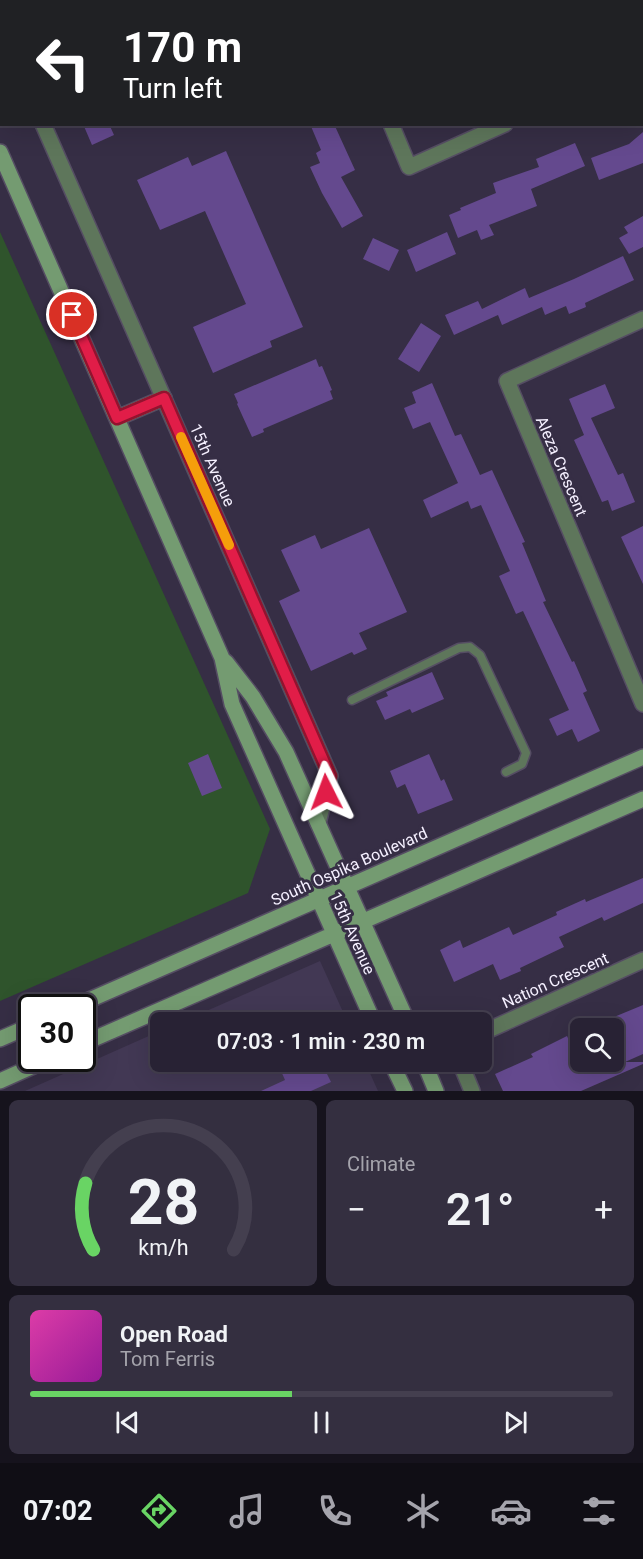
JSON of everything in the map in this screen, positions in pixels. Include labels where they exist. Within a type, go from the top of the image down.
[{"type":"main road","name":"15th Avenue","points":[[0,152],[222,658],[232,704],[369,1012]]},
{"type":"main road","points":[[117,418],[164,398]]},
{"type":"main road","name":"15th Avenue","points":[[222,658],[253,697],[286,752],[403,1012]]},
{"type":"main road","name":"South Ospika Boulevard","points":[[96,997],[643,757]]},
{"type":"main road","points":[[96,1038],[643,799]]},
{"type":"main road","points":[[0,1039],[18,1031]]},
{"type":"main road","points":[[0,1081],[20,1072]]},
{"type":"main road","points":[[396,1072],[405,1091]]},
{"type":"main road","points":[[428,1072],[436,1091]]},
{"type":"street","name":"15th Avenue","points":[[44,126],[330,776],[318,823]]},
{"type":"street","points":[[392,126],[409,167],[501,126]]},
{"type":"street","name":"Aleza Crescent","points":[[643,320],[507,381],[643,704]]},
{"type":"street","name":"Nation Crescent","points":[[492,1028],[643,960]]},
{"type":"street","points":[[464,1072],[472,1091]]},
{"type":"lane","points":[[352,700],[459,648],[470,647],[480,656],[526,753],[522,764],[506,772]]},
{"type":"shaded area","points":[[320,961],[343,1012],[204,1012]]},
{"type":"shaded area","points":[[150,1035],[150,1072],[369,1072],[378,1091],[25,1091],[68,1072],[96,1072],[96,1059]]},
{"type":"green space","points":[[0,232],[270,829],[248,893],[0,1001]]},
{"type":"building","points":[[84,126],[110,126],[114,135],[92,145]]},
{"type":"building","points":[[311,126],[335,126],[355,170],[341,177],[363,216],[342,228],[310,167],[320,163],[316,153],[321,150]]},
{"type":"building","points":[[643,132],[643,163],[599,180],[591,158],[629,144]]},
{"type":"building","points":[[575,143],[585,166],[531,189],[537,206],[489,225],[494,235],[481,240],[477,230],[458,238],[449,215],[496,193],[493,183],[539,167],[536,159]]},
{"type":"building","points":[[226,151],[303,327],[270,341],[272,347],[213,373],[193,327],[246,304],[205,211],[160,230],[137,180],[188,157],[192,166]]},
{"type":"building","points":[[643,216],[643,247],[629,254],[619,238],[628,233],[624,227]]},
{"type":"building","points":[[447,232],[456,254],[416,272],[407,250]]},
{"type":"building","points":[[373,238],[399,250],[389,271],[363,259]]},
{"type":"building","points":[[623,256],[634,280],[585,303],[586,307],[569,314],[566,306],[545,315],[542,307],[502,325],[498,315],[454,335],[445,315],[478,301],[482,309],[525,288],[529,298]]},
{"type":"building","points":[[421,323],[441,336],[419,372],[398,359]]},
{"type":"building","points":[[316,359],[319,367],[322,366],[332,390],[330,391],[333,399],[263,429],[264,432],[252,437],[234,394]]},
{"type":"building","points":[[432,383],[455,436],[461,434],[480,475],[492,470],[525,542],[522,543],[546,601],[543,602],[587,691],[583,693],[600,731],[578,742],[572,729],[557,736],[549,719],[569,710],[523,611],[516,614],[499,576],[510,571],[481,505],[471,509],[468,501],[431,518],[423,500],[458,483],[430,422],[413,429],[404,408],[416,403],[412,392]]},
{"type":"building","points":[[605,384],[615,408],[591,418],[618,475],[623,473],[635,502],[612,511],[608,500],[602,502],[574,440],[584,435],[569,399]]},
{"type":"building","points":[[643,526],[643,584],[621,537]]},
{"type":"building","points":[[369,528],[407,612],[359,633],[367,649],[354,655],[352,652],[311,671],[279,601],[300,591],[281,550],[315,535],[321,549]]},
{"type":"building","points":[[432,672],[444,699],[412,713],[410,709],[385,720],[376,701],[388,696],[386,692]]},
{"type":"building","points":[[208,754],[222,788],[202,796],[188,763]]},
{"type":"building","points":[[429,754],[441,781],[444,779],[453,800],[418,814],[405,784],[397,788],[390,771]]},
{"type":"building","points":[[643,878],[643,903],[604,921],[602,917],[559,937],[564,947],[520,968],[521,971],[500,980],[493,964],[454,982],[440,950],[460,940],[463,948],[509,927],[513,935],[585,899],[586,902]]},
{"type":"building","points":[[643,1005],[643,1054],[625,1062],[643,1062],[643,1064],[581,1091],[503,1091],[495,1074],[533,1057],[531,1054],[567,1036],[570,1042],[570,1072],[624,1072],[624,1018],[614,1017]]},
{"type":"building","points":[[281,1072],[326,1072],[331,1082],[311,1091],[261,1091],[285,1080]]},
{"type":"slow traffic","points":[[181,437],[229,545]]},
{"type":"route","points":[[72,315],[117,418],[164,398],[330,776],[326,792]]}]
